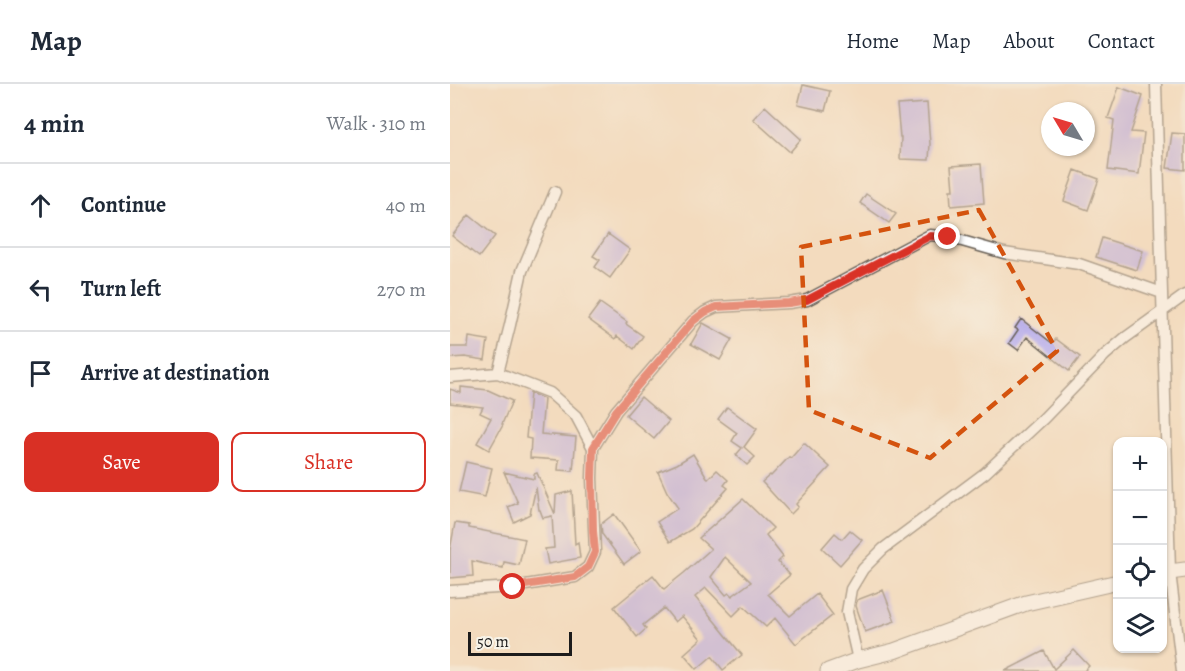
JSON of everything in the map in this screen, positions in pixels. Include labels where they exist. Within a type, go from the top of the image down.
[{"type":"main road","points":[[828,671],[858,660],[894,651],[1026,603],[1113,583]]},
{"type":"street","points":[[1156,84],[1172,572],[1182,671]]},
{"type":"street","points":[[498,373],[522,271],[555,192]]},
{"type":"street","points":[[593,448],[616,411],[693,321],[705,312],[716,307],[807,300],[930,236],[948,237],[1004,253],[1079,264],[1162,293]]},
{"type":"street","points":[[858,660],[847,612],[851,589],[863,569],[883,549],[985,473],[1044,418],[1105,355],[1185,295]]},
{"type":"street","points":[[450,377],[498,373],[550,393],[576,416],[593,448],[595,552],[588,567],[575,577],[513,587],[450,591]]},
{"type":"highlighted area","points":[[979,210],[1057,351],[930,458],[809,410],[801,247]]},
{"type":"building","points":[[803,85],[830,91],[825,111],[798,105]]},
{"type":"building","points":[[1119,87],[1143,96],[1131,132],[1144,133],[1139,174],[1108,170],[1114,120],[1108,118]]},
{"type":"building","points":[[927,103],[929,160],[900,159],[901,137],[897,105]]},
{"type":"building","points":[[765,106],[801,139],[790,152],[753,119]]},
{"type":"building","points":[[1172,133],[1185,134],[1185,170],[1167,168]]},
{"type":"building","points":[[981,164],[984,203],[951,206],[950,190],[953,190],[951,166]]},
{"type":"building","points":[[1075,170],[1099,179],[1088,210],[1064,201]]},
{"type":"building","points":[[866,194],[896,214],[889,223],[860,203]]},
{"type":"building","points":[[469,215],[495,236],[479,257],[452,236]]},
{"type":"building","points":[[608,234],[630,250],[610,278],[595,267],[600,260],[593,256]]},
{"type":"building","points":[[1102,238],[1143,251],[1137,270],[1096,257]]},
{"type":"building","points":[[600,303],[643,336],[634,349],[617,336],[615,339],[588,319]]},
{"type":"building","points":[[1021,319],[1052,343],[1056,339],[1080,357],[1069,371],[1027,337],[1018,350],[1009,343],[1018,330],[1015,328]]},
{"type":"building","points":[[703,323],[732,339],[720,360],[691,344]]},
{"type":"building","points":[[469,337],[488,340],[485,360],[465,357],[450,358],[450,347],[468,347]]},
{"type":"building","points":[[461,387],[488,390],[512,401],[503,425],[489,450],[477,443],[491,418],[480,413],[483,407],[450,403],[450,389],[461,393]]},
{"type":"building","points":[[530,393],[544,399],[541,434],[576,437],[573,471],[558,470],[559,460],[530,458],[531,439],[526,438]]},
{"type":"building","points":[[641,397],[669,421],[654,439],[626,415]]},
{"type":"building","points":[[727,407],[757,429],[744,447],[755,457],[747,465],[736,455],[742,448],[732,441],[737,433],[718,419]]},
{"type":"building","points":[[804,443],[830,467],[796,504],[798,507],[791,514],[762,482],[789,457],[791,458]]},
{"type":"building","points":[[693,454],[708,479],[717,470],[728,480],[724,485],[728,488],[692,529],[670,542],[657,522],[678,508],[667,492],[658,472]]},
{"type":"building","points":[[466,462],[492,468],[485,497],[459,492]]},
{"type":"building","points":[[504,472],[534,479],[534,474],[537,473],[555,514],[556,495],[572,491],[575,544],[578,542],[580,558],[548,564],[545,549],[554,548],[552,516],[543,518],[539,510],[536,487],[530,514],[514,522],[508,507],[518,503]]},
{"type":"building","points":[[743,499],[773,528],[766,535],[783,557],[778,562],[790,575],[768,594],[790,616],[817,594],[833,615],[796,644],[775,618],[766,627],[743,606],[733,616],[706,588],[695,597],[742,655],[723,670],[712,656],[697,669],[684,654],[701,639],[682,616],[675,622],[664,608],[643,625],[646,629],[637,637],[614,607],[653,575],[664,589],[684,573],[711,549],[699,538]],"holes":[[[725,557],[751,582],[732,596],[729,593],[726,595],[711,577]]]},
{"type":"building","points":[[614,514],[641,551],[624,564],[602,534],[601,524]]},
{"type":"building","points":[[455,523],[525,539],[519,565],[504,562],[503,568],[472,561],[473,576],[450,578],[450,550]]},
{"type":"building","points":[[850,530],[862,540],[840,565],[822,548],[835,533],[842,539]]},
{"type":"building","points":[[883,590],[895,621],[865,632],[856,606],[857,600]]},
{"type":"building","points":[[1074,650],[1089,666],[1084,671],[1005,671],[1044,651],[1054,669]]},
{"type":"route","points":[[513,587],[575,577],[588,567],[595,552],[593,448],[616,411],[693,321],[716,307],[807,300],[930,236],[948,237]]}]
